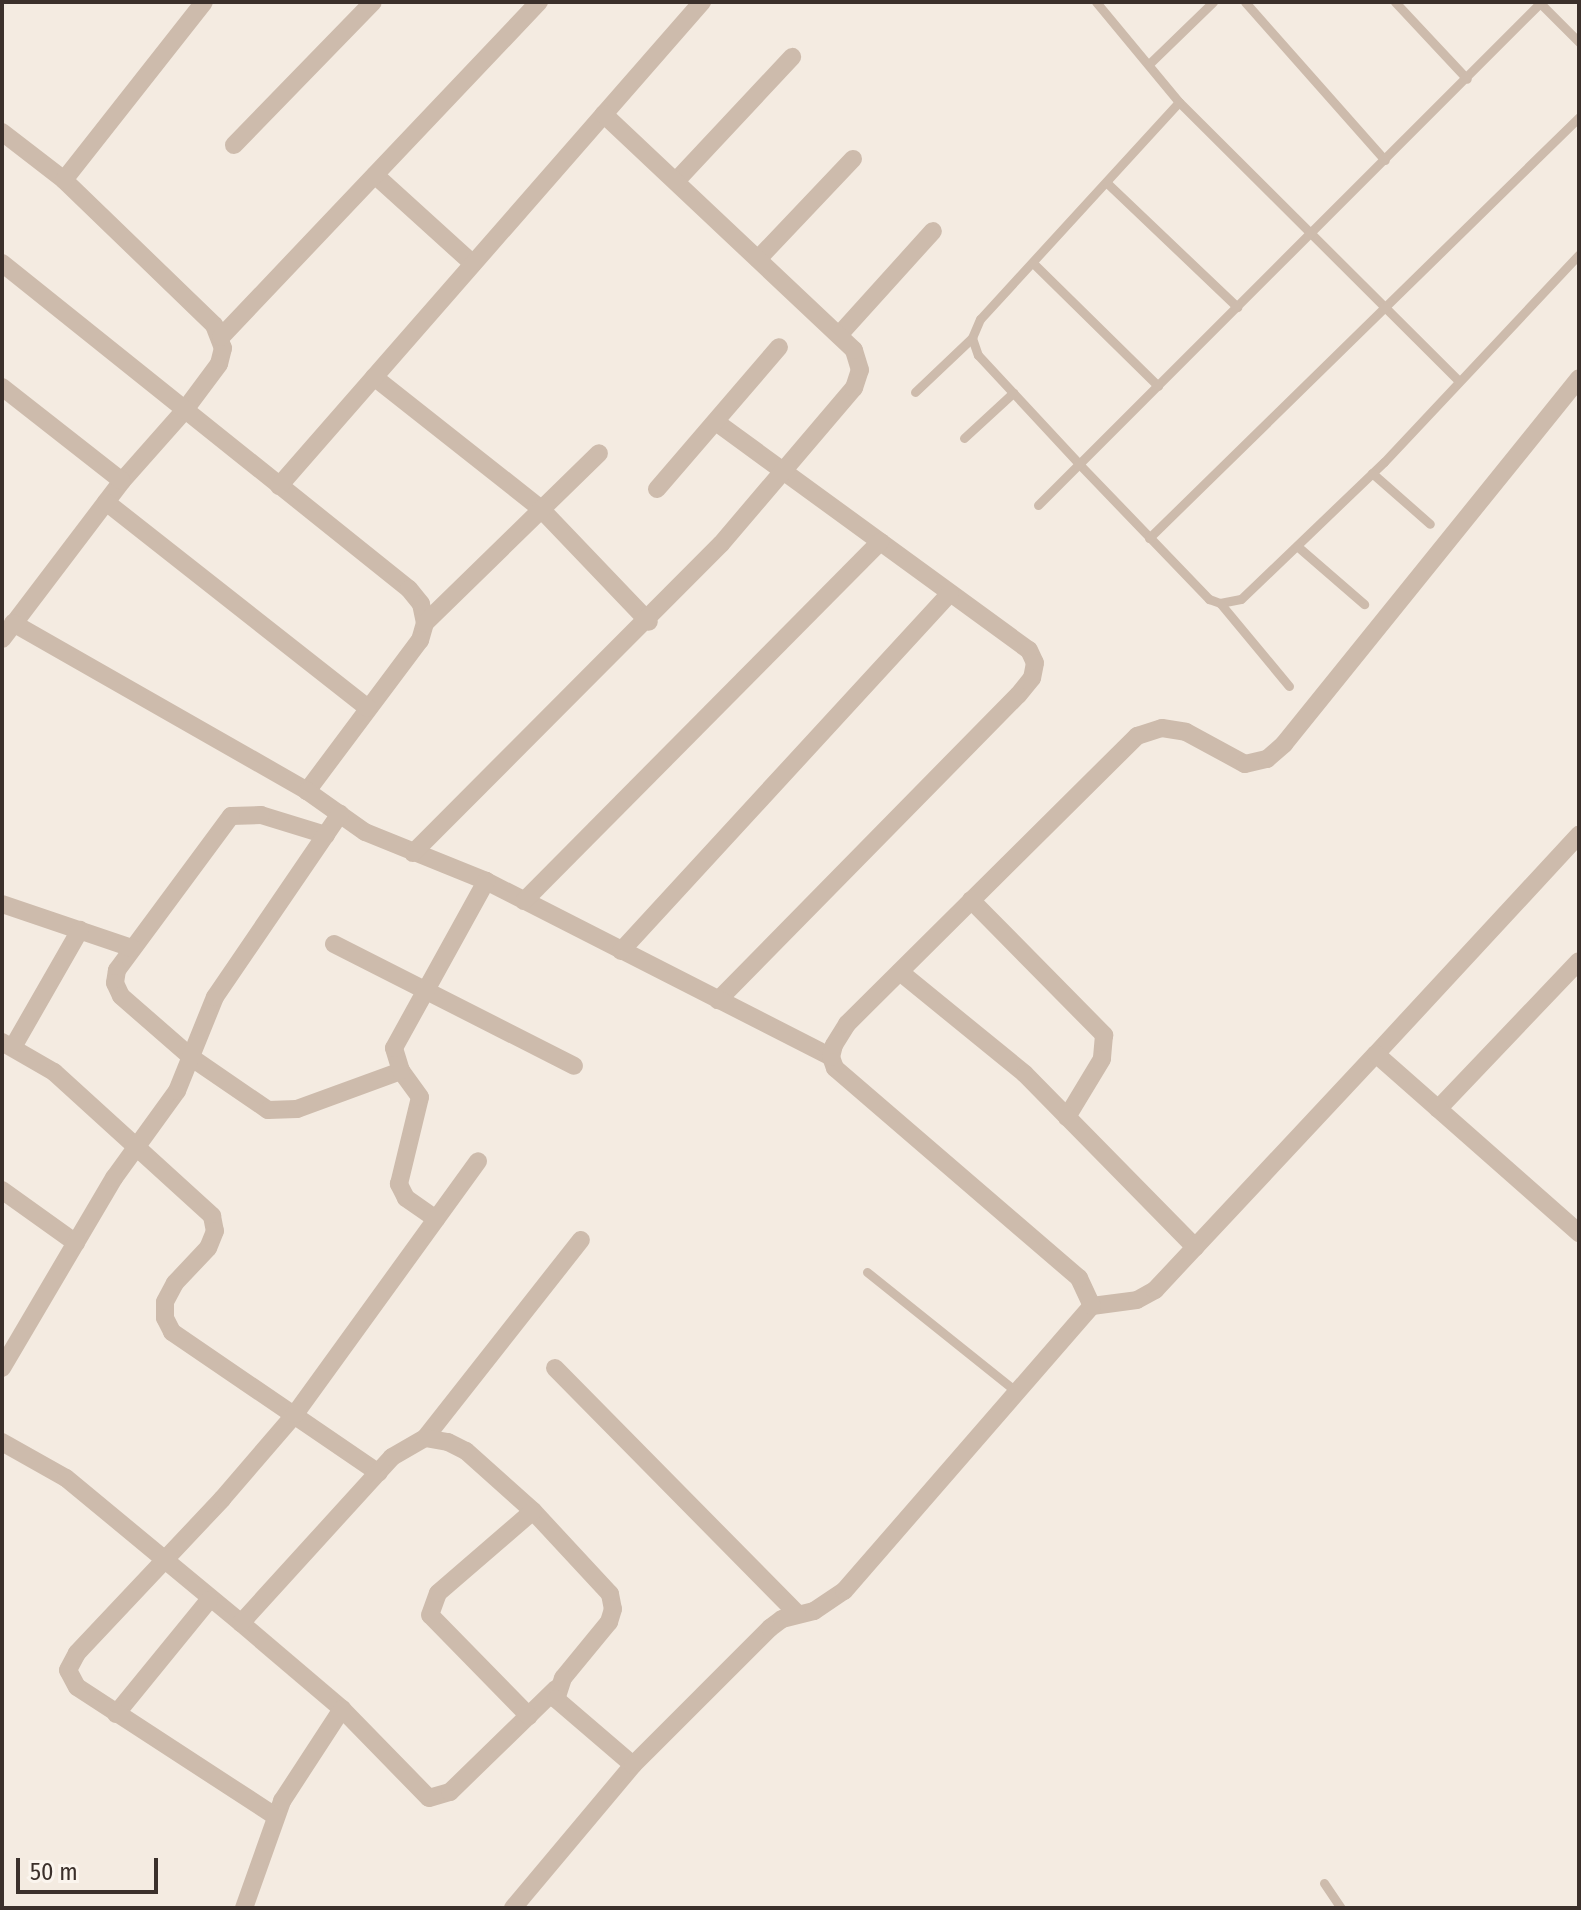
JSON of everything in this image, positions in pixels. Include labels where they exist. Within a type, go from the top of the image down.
[{"type":"street","points":[[64,180],[204,2]]},
{"type":"street","points":[[234,145],[373,2]]},
{"type":"street","points":[[2,639],[122,481],[184,411],[219,364],[221,337],[539,2]]},
{"type":"street","points":[[279,486],[604,114],[693,5]]},
{"type":"street","points":[[676,181],[792,57]]},
{"type":"street","points":[[413,853],[649,622],[854,388],[860,370],[854,350],[839,335],[604,114]]},
{"type":"street","points":[[2,132],[64,180],[221,337]]},
{"type":"street","points":[[758,259],[853,159]]},
{"type":"street","points":[[375,175],[473,264]]},
{"type":"street","points":[[839,335],[933,231]]},
{"type":"street","points":[[2,263],[409,589],[421,604],[425,623],[420,640],[307,791]]},
{"type":"street","points":[[657,489],[779,347]]},
{"type":"street","points":[[374,377],[541,509],[649,622]]},
{"type":"street","points":[[831,1057],[847,1024],[1137,736],[1162,728],[1186,732],[1245,764],[1267,759],[1284,744],[1579,378]]},
{"type":"street","points":[[2,387],[122,481]]},
{"type":"street","points":[[716,422],[1029,650],[1035,663],[1032,678],[718,1000]]},
{"type":"street","points":[[425,623],[599,453]]},
{"type":"street","points":[[106,502],[368,708]]},
{"type":"street","points":[[524,901],[880,542]]},
{"type":"street","points":[[621,951],[950,593]]},
{"type":"street","points":[[13,623],[307,791],[340,814],[413,853],[486,881],[831,1057],[848,1080],[1079,1278],[1092,1306]]},
{"type":"street","points":[[2,1368],[76,1243],[138,1145],[177,1091],[215,997],[340,814]]},
{"type":"street","points":[[326,835],[261,815],[231,816],[132,948],[117,970],[115,983],[121,996],[192,1058],[255,1104],[282,1112],[401,1071]]},
{"type":"street","points":[[513,1908],[633,1765],[770,1628],[797,1613],[814,1611],[844,1591],[1092,1306],[1137,1300],[1155,1290],[1579,835]]},
{"type":"street","points":[[436,1219],[406,1198],[399,1184],[420,1097],[401,1071],[394,1048],[486,881]]},
{"type":"street","points":[[971,900],[1104,1035],[1102,1059],[1067,1117]]},
{"type":"street","points":[[2,904],[132,948]]},
{"type":"street","points":[[80,930],[8,1044],[54,1072],[138,1145],[212,1216],[215,1231],[208,1248],[175,1283],[165,1302],[165,1318],[172,1332],[379,1473]]},
{"type":"street","points":[[334,944],[574,1066]]},
{"type":"street","points":[[1438,1109],[1579,961]]},
{"type":"street","points":[[900,972],[1025,1074],[1195,1247]]},
{"type":"street","points":[[1376,1054],[1579,1233]]},
{"type":"street","points":[[275,1816],[77,1687],[68,1670],[77,1653],[295,1414],[478,1161]]},
{"type":"street","points":[[2,1190],[76,1243]]},
{"type":"street","points":[[241,1623],[379,1473],[407,1445],[425,1438],[581,1240]]},
{"type":"street","points":[[555,1368],[797,1613]]},
{"type":"street","points":[[2,1442],[66,1478],[209,1600],[241,1623],[342,1709],[429,1798],[450,1792],[556,1689],[609,1622],[613,1609],[602,1581],[533,1511],[466,1451],[425,1438]]},
{"type":"street","points":[[529,1716],[430,1615],[438,1593],[533,1511]]},
{"type":"street","points":[[116,1714],[209,1600]]},
{"type":"street","points":[[556,1689],[563,1709],[633,1765]]},
{"type":"street","points":[[244,1908],[275,1816],[342,1709]]},
{"type":"lane","points":[[1096,2],[1179,102],[1457,379]]},
{"type":"lane","points":[[1149,64],[1213,2]]},
{"type":"lane","points":[[1245,2],[1385,160]]},
{"type":"lane","points":[[1395,2],[1467,79]]},
{"type":"lane","points":[[1038,505],[1081,466],[1309,233],[1467,79],[1539,2],[1579,42]]},
{"type":"lane","points":[[915,392],[972,338],[980,319],[1034,264],[1179,102]]},
{"type":"lane","points":[[1149,538],[1386,310],[1579,117]]},
{"type":"lane","points":[[1107,183],[1237,307]]},
{"type":"lane","points":[[1220,603],[1241,599],[1297,546],[1372,473],[1457,379],[1579,254]]},
{"type":"lane","points":[[1034,264],[1158,386]]},
{"type":"lane","points":[[972,338],[978,355],[1149,538],[1209,599],[1220,603],[1289,686]]},
{"type":"lane","points":[[964,438],[1013,393]]},
{"type":"lane","points":[[1372,473],[1430,524]]},
{"type":"lane","points":[[1297,546],[1364,604]]},
{"type":"lane","points":[[867,1272],[1017,1392]]},
{"type":"lane","points":[[1324,1883],[1341,1908]]}]
